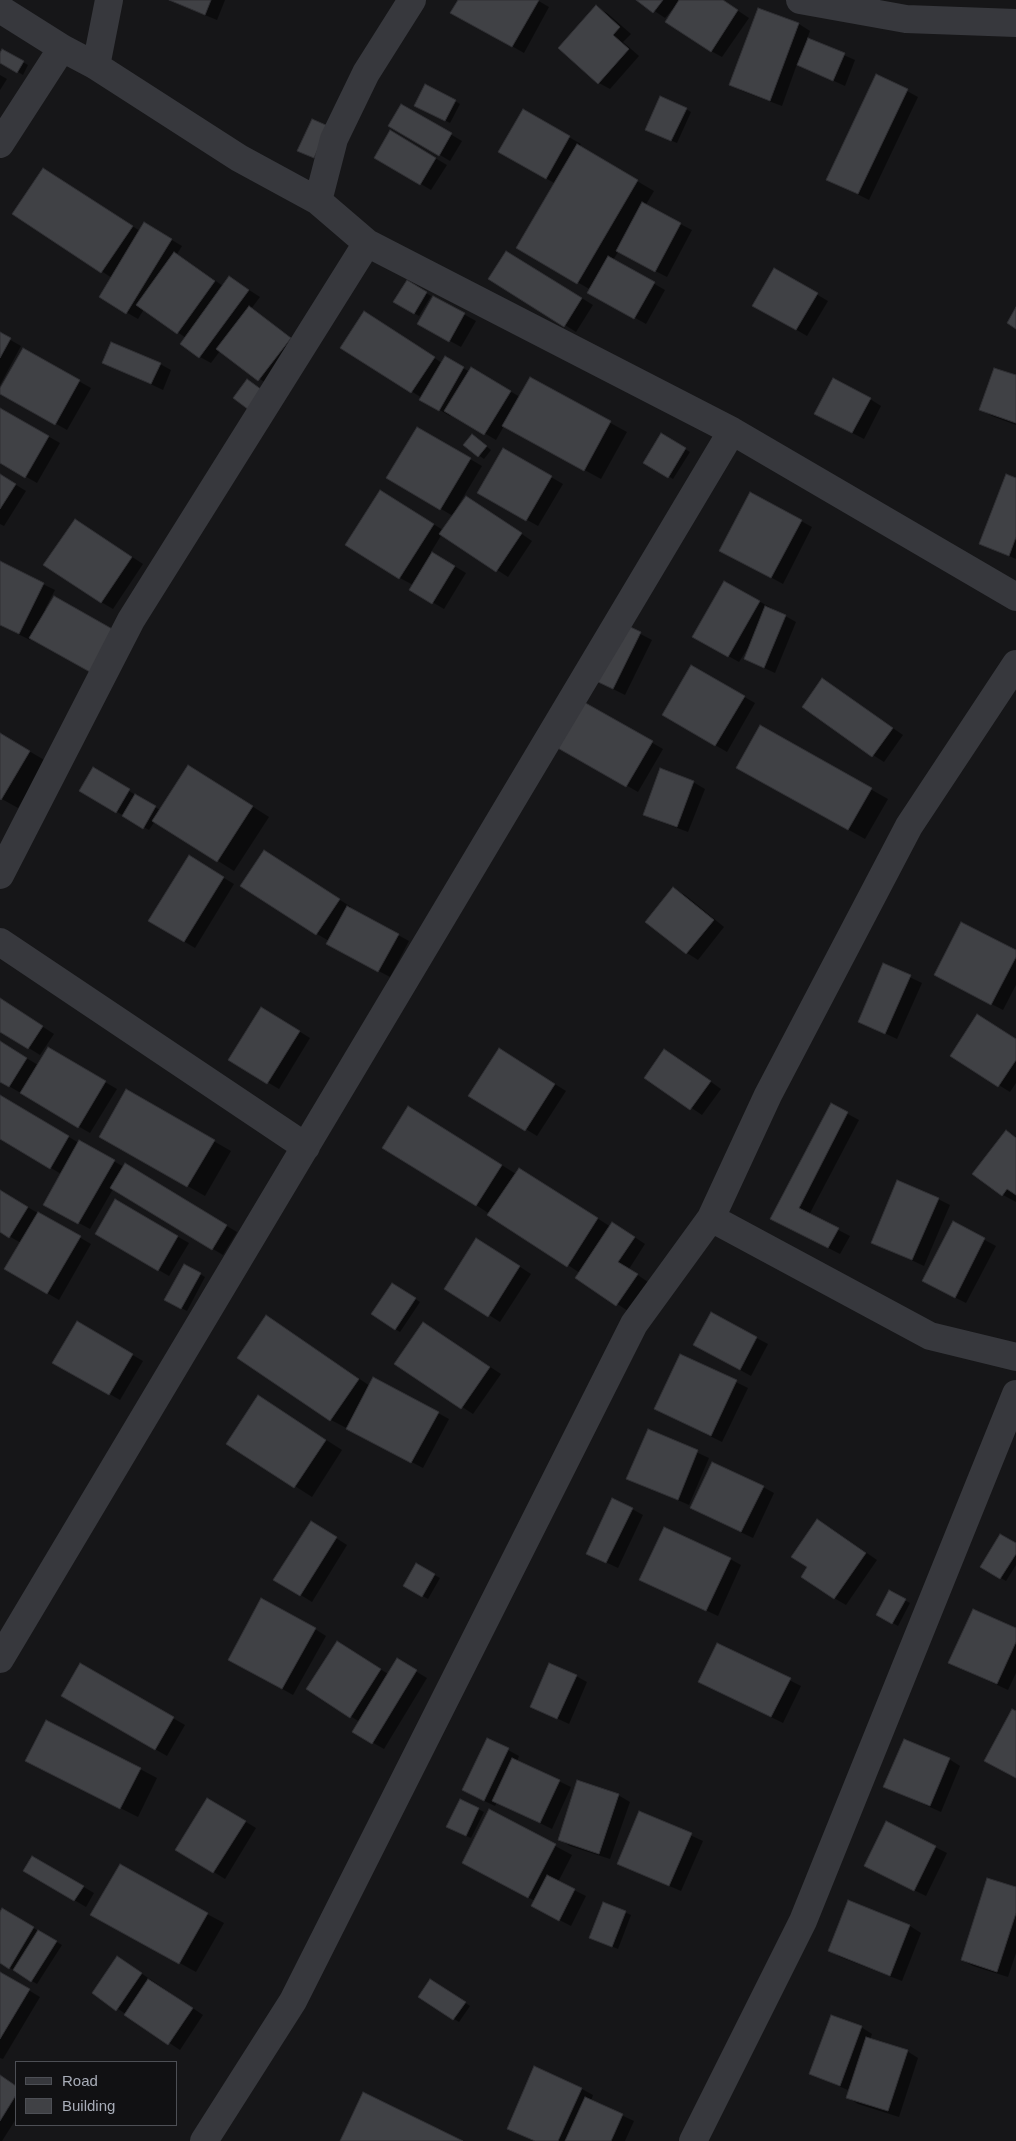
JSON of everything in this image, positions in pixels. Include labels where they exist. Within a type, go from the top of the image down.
[{"type":"street","points":[[96,66],[109,0]]},
{"type":"street","points":[[318,201],[334,139],[366,73],[412,0]]},
{"type":"street","points":[[800,0],[906,19],[1016,23]]},
{"type":"street","points":[[0,9],[62,48],[96,66],[239,158],[318,201],[367,243],[732,431],[1016,597]]},
{"type":"street","points":[[0,144],[62,48]]},
{"type":"street","points":[[0,875],[130,620],[367,243]]},
{"type":"street","points":[[0,1659],[732,431]]},
{"type":"street","points":[[204,2141],[293,2001],[634,1324],[711,1218],[768,1095],[909,826],[1016,664]]},
{"type":"street","points":[[0,942],[306,1147]]},
{"type":"street","points":[[711,1218],[930,1336],[1016,1357]]},
{"type":"street","points":[[693,2141],[803,1921],[1016,1394]]},
{"type":"building","points":[[169,0],[211,0],[205,15]]},
{"type":"building","points":[[458,0],[539,0],[512,47],[450,13]]},
{"type":"building","points":[[636,0],[663,0],[653,13]]},
{"type":"building","points":[[679,0],[723,0],[738,10],[711,52],[665,22]]},
{"type":"building","points":[[596,5],[620,27],[613,35],[629,49],[598,84],[558,48]]},
{"type":"building","points":[[758,8],[799,23],[770,101],[729,85]]},
{"type":"building","points":[[808,38],[845,53],[833,81],[797,65]]},
{"type":"building","points":[[2,49],[24,61],[17,73],[0,63]]},
{"type":"building","points":[[876,74],[908,89],[858,194],[826,180]]},
{"type":"building","points":[[425,84],[456,100],[445,121],[414,106]]},
{"type":"building","points":[[660,96],[687,108],[671,141],[645,130]]},
{"type":"building","points":[[401,104],[452,133],[439,156],[388,126]]},
{"type":"building","points":[[523,109],[570,136],[546,179],[498,152]]},
{"type":"building","points":[[312,119],[328,126],[314,158],[297,151]]},
{"type":"building","points":[[390,130],[436,158],[420,185],[374,158]]},
{"type":"building","points":[[577,144],[638,180],[577,284],[516,248]]},
{"type":"building","points":[[43,168],[133,226],[101,273],[12,214]]},
{"type":"building","points":[[642,202],[681,223],[655,272],[616,251]]},
{"type":"building","points":[[144,222],[172,239],[126,314],[99,297]]},
{"type":"building","points":[[506,251],[582,298],[564,327],[488,279]]},
{"type":"building","points":[[174,252],[215,281],[177,334],[136,305]]},
{"type":"building","points":[[608,256],[655,282],[634,319],[587,293]]},
{"type":"building","points":[[774,268],[818,293],[796,330],[752,306]]},
{"type":"building","points":[[229,276],[249,290],[199,358],[180,344]]},
{"type":"building","points":[[407,280],[427,292],[414,314],[393,302]]},
{"type":"building","points":[[433,296],[465,313],[449,342],[417,324]]},
{"type":"building","points":[[249,306],[291,338],[258,381],[216,349]]},
{"type":"building","points":[[1016,307],[1016,329],[1007,323]]},
{"type":"building","points":[[364,311],[435,357],[411,393],[340,348]]},
{"type":"building","points":[[0,332],[11,338],[0,358]]},
{"type":"building","points":[[111,342],[161,363],[151,384],[102,363]]},
{"type":"building","points":[[23,348],[80,380],[55,425],[0,394],[0,388]]},
{"type":"building","points":[[445,356],[464,367],[439,411],[419,400]]},
{"type":"building","points":[[471,367],[511,391],[484,435],[444,411]]},
{"type":"building","points":[[994,368],[1016,375],[1016,423],[979,410]]},
{"type":"building","points":[[530,377],[611,421],[584,471],[502,426]]},
{"type":"building","points":[[833,378],[871,398],[852,433],[814,414]]},
{"type":"building","points":[[247,379],[266,393],[253,413],[233,398]]},
{"type":"building","points":[[0,408],[49,436],[25,478],[0,463]]},
{"type":"building","points":[[417,427],[471,458],[440,510],[386,478]]},
{"type":"building","points":[[661,433],[686,448],[668,478],[643,463]]},
{"type":"building","points":[[472,434],[487,446],[478,457],[463,445]]},
{"type":"building","points":[[503,448],[552,476],[526,521],[477,493]]},
{"type":"building","points":[[0,474],[16,484],[0,509]]},
{"type":"building","points":[[1006,474],[1016,478],[1016,537],[1009,556],[979,544]]},
{"type":"building","points":[[380,490],[434,524],[399,579],[345,545]]},
{"type":"building","points":[[750,492],[802,520],[771,578],[719,551]]},
{"type":"building","points":[[466,496],[522,533],[496,572],[439,534]]},
{"type":"building","points":[[75,519],[132,557],[101,603],[43,565]]},
{"type":"building","points":[[432,552],[455,566],[432,604],[409,590]]},
{"type":"building","points":[[0,561],[44,583],[19,634],[0,625]]},
{"type":"building","points":[[724,581],[760,601],[728,657],[692,637]]},
{"type":"building","points":[[54,596],[114,630],[90,672],[29,638]]},
{"type":"building","points":[[765,606],[786,615],[764,668],[744,659]]},
{"type":"building","points":[[624,624],[641,632],[613,689],[596,681]]},
{"type":"building","points":[[691,665],[745,696],[715,746],[662,715]]},
{"type":"building","points":[[822,678],[893,728],[872,757],[802,707]]},
{"type":"building","points":[[582,701],[653,741],[626,787],[556,747]]},
{"type":"building","points":[[760,725],[872,788],[848,830],[736,768]]},
{"type":"building","points":[[0,733],[30,751],[1,800],[0,799]]},
{"type":"building","points":[[188,765],[253,806],[217,862],[152,821]]},
{"type":"building","points":[[93,767],[130,789],[116,813],[79,791]]},
{"type":"building","points":[[660,768],[694,781],[677,827],[643,815]]},
{"type":"building","points":[[135,794],[156,806],[143,829],[122,816]]},
{"type":"building","points":[[264,850],[340,899],[316,935],[240,886]]},
{"type":"building","points":[[189,855],[224,877],[184,942],[148,921]]},
{"type":"building","points":[[673,887],[714,920],[686,954],[645,922]]},
{"type":"building","points":[[347,906],[399,934],[378,972],[326,944]]},
{"type":"building","points":[[961,922],[1016,950],[1016,957],[991,1005],[934,975]]},
{"type":"building","points":[[883,963],[911,975],[885,1034],[858,1022]]},
{"type":"building","points":[[0,998],[43,1026],[28,1049],[0,1032]]},
{"type":"building","points":[[261,1007],[300,1031],[267,1084],[228,1060]]},
{"type":"building","points":[[977,1014],[1016,1039],[1016,1060],[998,1087],[950,1056]]},
{"type":"building","points":[[0,1041],[27,1058],[9,1087],[0,1082]]},
{"type":"building","points":[[48,1047],[106,1081],[78,1128],[20,1093]]},
{"type":"building","points":[[499,1048],[555,1084],[525,1131],[468,1096]]},
{"type":"building","points":[[664,1049],[711,1081],[690,1110],[644,1078]]},
{"type":"building","points":[[126,1089],[215,1140],[187,1187],[99,1137]]},
{"type":"building","points":[[0,1095],[69,1136],[50,1169],[0,1139]]},
{"type":"building","points":[[831,1103],[848,1112],[799,1208],[839,1228],[828,1248],[770,1219]]},
{"type":"building","points":[[408,1106],[502,1165],[476,1206],[382,1148]]},
{"type":"building","points":[[1006,1130],[1016,1138],[1016,1195],[1007,1189],[1002,1196],[972,1174]]},
{"type":"building","points":[[79,1140],[115,1160],[78,1224],[43,1205]]},
{"type":"building","points":[[125,1163],[227,1225],[212,1250],[110,1188]]},
{"type":"building","points":[[519,1168],[598,1218],[567,1267],[487,1215]]},
{"type":"building","points":[[897,1180],[939,1198],[912,1260],[871,1243]]},
{"type":"building","points":[[0,1190],[28,1207],[9,1238],[0,1232]]},
{"type":"building","points":[[115,1199],[178,1236],[158,1271],[95,1234]]},
{"type":"building","points":[[38,1212],[81,1236],[47,1294],[4,1269]]},
{"type":"building","points":[[953,1221],[985,1238],[955,1298],[922,1281]]},
{"type":"building","points":[[612,1222],[635,1237],[618,1262],[638,1274],[616,1306],[575,1278]]},
{"type":"building","points":[[476,1238],[520,1266],[488,1317],[444,1289]]},
{"type":"building","points":[[184,1264],[201,1273],[181,1309],[164,1300]]},
{"type":"building","points":[[392,1283],[416,1298],[395,1330],[371,1314]]},
{"type":"building","points":[[711,1312],[757,1337],[740,1370],[693,1345]]},
{"type":"building","points":[[266,1315],[359,1379],[330,1421],[237,1358]]},
{"type":"building","points":[[77,1321],[133,1354],[109,1395],[52,1363]]},
{"type":"building","points":[[423,1322],[490,1367],[461,1409],[394,1364]]},
{"type":"building","points":[[680,1354],[737,1380],[711,1436],[654,1409]]},
{"type":"building","points":[[373,1377],[439,1412],[411,1463],[346,1429]]},
{"type":"building","points":[[258,1395],[326,1440],[294,1488],[226,1444]]},
{"type":"building","points":[[648,1429],[698,1450],[678,1500],[626,1479]]},
{"type":"building","points":[[712,1462],[764,1486],[741,1532],[690,1508]]},
{"type":"building","points":[[612,1498],[633,1508],[606,1563],[586,1554]]},
{"type":"building","points":[[817,1519],[866,1553],[834,1599],[801,1577],[807,1567],[791,1557]]},
{"type":"building","points":[[311,1521],[337,1537],[300,1596],[273,1580]]},
{"type":"building","points":[[664,1527],[731,1558],[706,1611],[639,1580]]},
{"type":"building","points":[[1000,1534],[1016,1543],[1016,1554],[1000,1579],[980,1567]]},
{"type":"building","points":[[416,1563],[435,1574],[422,1597],[403,1586]]},
{"type":"building","points":[[889,1590],[906,1599],[892,1624],[876,1615]]},
{"type":"building","points":[[261,1598],[316,1628],[282,1689],[228,1660]]},
{"type":"building","points":[[973,1609],[1016,1628],[1016,1642],[997,1684],[948,1663]]},
{"type":"building","points":[[337,1641],[381,1669],[350,1718],[306,1689]]},
{"type":"building","points":[[717,1643],[791,1678],[771,1717],[698,1682]]},
{"type":"building","points":[[397,1658],[417,1670],[372,1744],[352,1732]]},
{"type":"building","points":[[80,1663],[174,1717],[155,1750],[61,1696]]},
{"type":"building","points":[[549,1663],[577,1675],[557,1719],[530,1707]]},
{"type":"building","points":[[1012,1709],[1016,1711],[1016,1778],[984,1761]]},
{"type":"building","points":[[46,1720],[141,1768],[120,1809],[25,1761]]},
{"type":"building","points":[[487,1738],[509,1748],[484,1801],[462,1790]]},
{"type":"building","points":[[904,1739],[950,1758],[930,1806],[883,1787]]},
{"type":"building","points":[[512,1758],[560,1780],[540,1823],[492,1801]]},
{"type":"building","points":[[577,1780],[619,1794],[599,1854],[558,1840]]},
{"type":"building","points":[[207,1798],[246,1821],[213,1873],[175,1850]]},
{"type":"building","points":[[460,1799],[479,1808],[466,1836],[446,1827]]},
{"type":"building","points":[[489,1809],[556,1844],[528,1898],[462,1863]]},
{"type":"building","points":[[639,1811],[692,1833],[669,1886],[617,1864]]},
{"type":"building","points":[[886,1821],[936,1846],[914,1891],[864,1866]]},
{"type":"building","points":[[32,1856],[84,1886],[74,1901],[23,1871]]},
{"type":"building","points":[[120,1864],[208,1913],[179,1964],[90,1915]]},
{"type":"building","points":[[547,1875],[575,1889],[559,1921],[531,1906]]},
{"type":"building","points":[[987,1878],[1016,1887],[1016,1913],[997,1972],[961,1960]]},
{"type":"building","points":[[848,1900],[910,1925],[890,1976],[828,1951]]},
{"type":"building","points":[[603,1902],[626,1911],[612,1947],[589,1938]]},
{"type":"building","points":[[2,1908],[34,1927],[9,1969],[0,1963],[0,1912]]},
{"type":"building","points":[[38,1930],[57,1941],[31,1982],[13,1970]]},
{"type":"building","points":[[117,1956],[142,1973],[116,2011],[92,1993]]},
{"type":"building","points":[[0,1972],[30,1989],[0,2039]]},
{"type":"building","points":[[148,1979],[193,2008],[168,2045],[124,2015]]},
{"type":"building","points":[[430,1979],[466,2002],[453,2020],[418,1997]]},
{"type":"building","points":[[831,2015],[862,2026],[840,2086],[809,2074]]},
{"type":"building","points":[[866,2037],[908,2050],[888,2111],[846,2098]]},
{"type":"building","points":[[534,2066],[582,2088],[558,2141],[535,2141],[507,2129]]},
{"type":"building","points":[[0,2075],[15,2085],[15,2097],[0,2121]]},
{"type":"building","points":[[363,2092],[463,2141],[340,2141]]},
{"type":"building","points":[[585,2097],[623,2114],[611,2141],[565,2141]]}]
